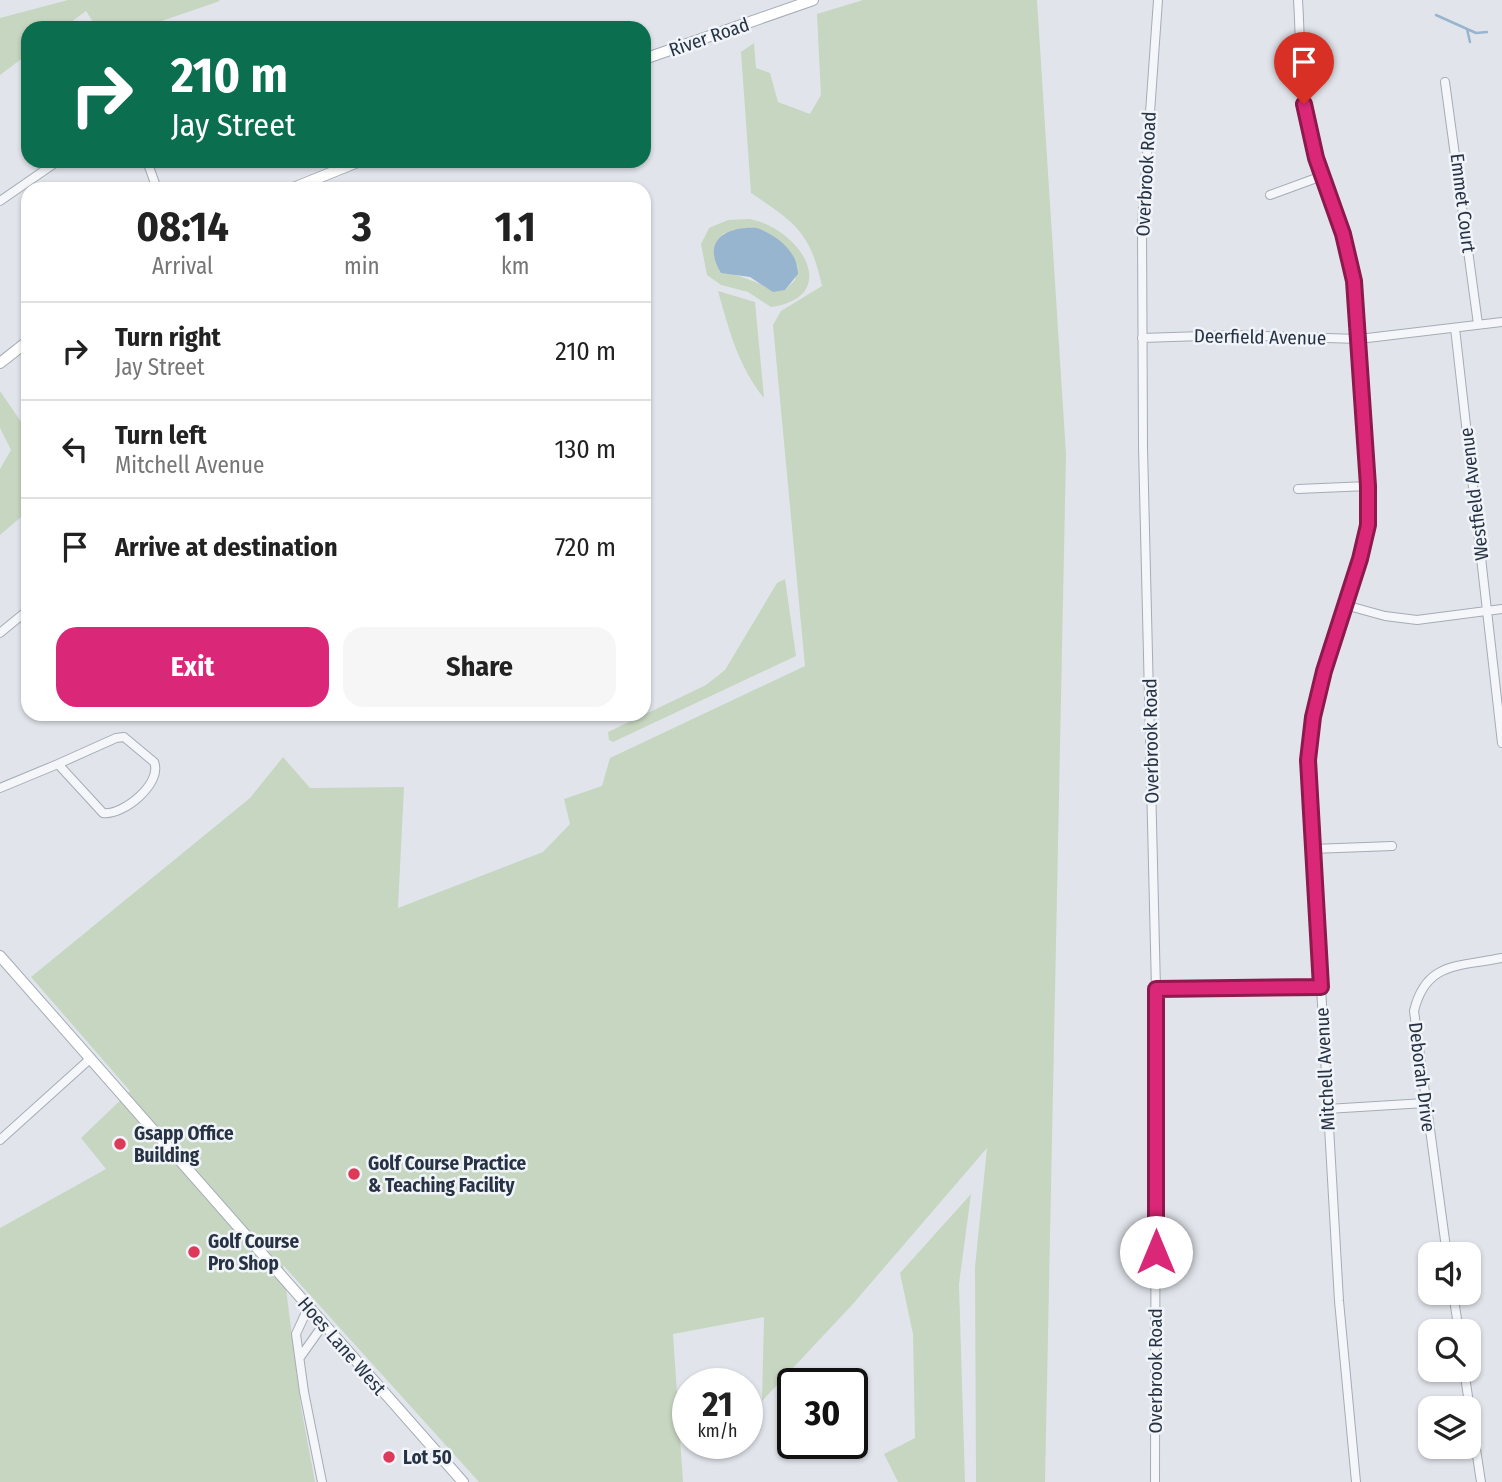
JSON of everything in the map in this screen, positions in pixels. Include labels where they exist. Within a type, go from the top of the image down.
[{"type":"street","name":"River Road","points":[[651,57],[813,0]]},
{"type":"street","name":"Overbrook Road","points":[[1155,1482],[1156,989],[1142,225],[1158,0]]},
{"type":"street","name":"Mitchell Avenue","points":[[1298,0],[1304,104],[1322,176],[1350,256],[1359,339],[1368,486],[1368,525],[1313,717],[1308,760],[1339,1301],[1356,1482]]},
{"type":"street","name":"Emmet Court","points":[[1445,82],[1478,324]]},
{"type":"street","points":[[28,182],[48,168]]},
{"type":"street","points":[[308,182],[343,168]]},
{"type":"street","points":[[1270,195],[1322,176]]},
{"type":"street","points":[[0,201],[21,187]]},
{"type":"street","name":"Deerfield Avenue","points":[[1142,338],[1233,335],[1359,339],[1502,322]]},
{"type":"street","name":"Westfield Avenue","points":[[1455,328],[1502,743]]},
{"type":"street","points":[[0,363],[21,346]]},
{"type":"street","points":[[1298,489],[1368,486]]},
{"type":"street","points":[[1345,605],[1385,616],[1417,620],[1502,609]]},
{"type":"street","points":[[0,633],[21,616]]},
{"type":"street","points":[[0,788],[116,738],[124,737],[154,762],[156,774],[153,781],[121,811],[112,814],[103,813],[58,764]]},
{"type":"street","points":[[1312,849],[1392,846]]},
{"type":"street","name":"Hoes Lane West","points":[[0,956],[463,1482]]},
{"type":"street","name":"Deborah Drive","points":[[1445,1242],[1414,1011],[1424,984],[1443,970],[1502,958]]},
{"type":"street","points":[[1156,989],[1321,987]]},
{"type":"street","points":[[0,1140],[90,1058]]},
{"type":"street","points":[[1327,1110],[1425,1103]]},
{"type":"street","points":[[308,1308],[296,1334],[304,1392],[322,1482]]},
{"type":"street","points":[[301,1356],[323,1325]]},
{"type":"street","points":[[1466,1382],[1481,1482]]},
{"type":"green space","points":[[68,0],[220,1],[162,21],[92,21],[86,11],[72,21],[21,21],[21,59],[0,75],[0,18]]},
{"type":"green space","points":[[863,0],[1037,0],[1066,454],[1045,1482],[976,1482],[975,1267],[987,1148],[852,1305],[793,1368],[777,1368],[777,1385],[763,1400],[764,1317],[673,1334],[675,1368],[672,1368],[672,1459],[681,1459],[683,1482],[479,1482],[283,1265],[301,1407],[315,1482],[0,1482],[0,1228],[106,1169],[81,1138],[130,1091],[31,977],[250,798],[283,757],[310,788],[404,787],[398,908],[543,852],[570,824],[564,799],[602,786],[610,758],[805,666],[773,325],[781,311],[822,286],[806,240],[790,221],[751,193],[741,52],[754,43],[756,68],[770,73],[778,102],[810,114],[821,95],[817,14]]},
{"type":"green space","points":[[749,219],[784,235],[797,247],[806,262],[809,276],[805,290],[793,300],[771,307],[748,292],[721,285],[707,275],[701,244],[709,228],[728,220]],"holes":[[[724,233],[786,247],[798,267],[795,280],[785,290],[720,272],[716,244]]]},
{"type":"green space","points":[[718,291],[755,302],[764,398],[741,360]]},
{"type":"green space","points":[[0,391],[21,422],[21,517],[0,535],[0,469],[11,450],[0,428]]},
{"type":"green space","points":[[785,579],[796,656],[613,742],[609,740],[608,732],[631,721],[651,721],[651,711],[706,685],[725,670],[777,583]]},
{"type":"green space","points":[[971,1194],[959,1284],[965,1482],[898,1482],[884,1454],[915,1438],[913,1334],[900,1273]]},
{"type":"water","points":[[757,228],[785,245],[794,258],[798,274],[785,290],[773,292],[750,277],[721,273],[716,262],[715,244],[720,238],[735,230]]},
{"type":"waterway","points":[[1436,15],[1476,33],[1487,32]]},
{"type":"waterway","points":[[1467,29],[1470,42]]},
{"type":"place","name":"Gsapp Office Building","points":[[120,1144]]},
{"type":"place","name":"Golf Course Practice & Teaching Facility","points":[[354,1174]]},
{"type":"place","name":"Golf Course Pro Shop","points":[[194,1252]]},
{"type":"place","name":"Lot 50","points":[[389,1457]]},
{"type":"route","points":[[1156,1252],[1156,989],[1321,987],[1308,760],[1313,717],[1324,671],[1360,559],[1368,525],[1368,486],[1359,339],[1350,256],[1316,158],[1304,104]]}]
